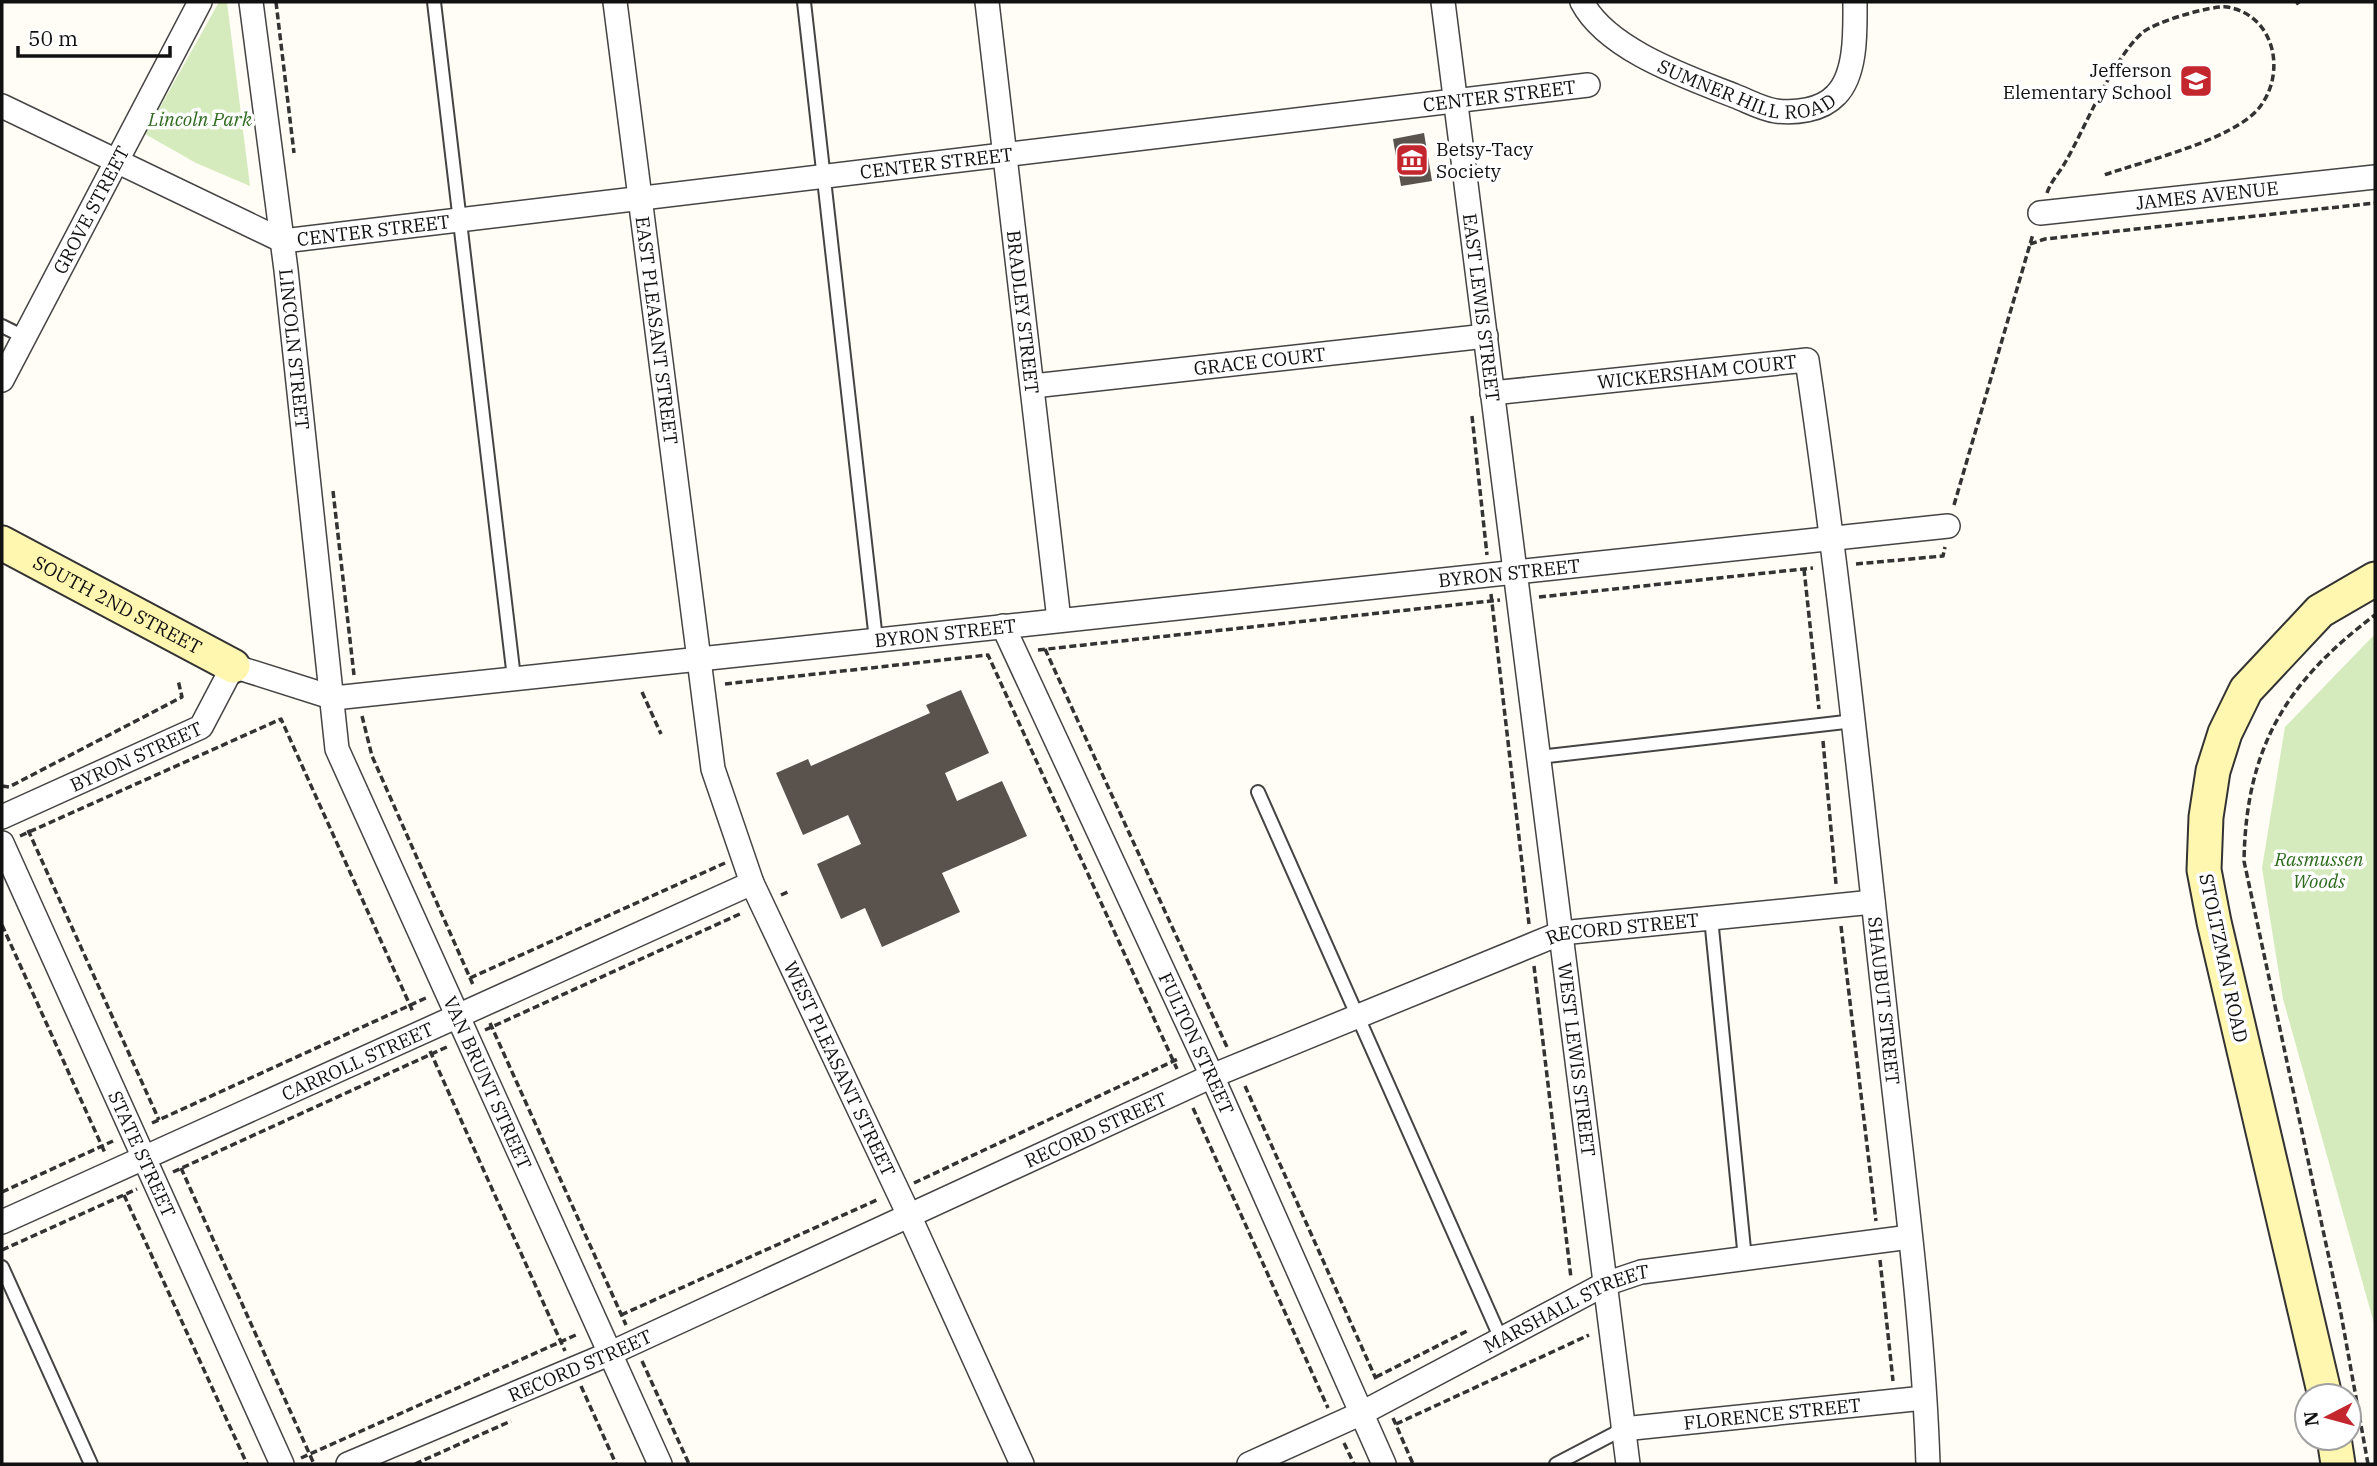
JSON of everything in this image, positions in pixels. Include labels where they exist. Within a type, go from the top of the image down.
[{"type":"street","name":"GROVE STREET","points":[[2,380],[200,2]]},
{"type":"street","name":"LINCOLN STREET","points":[[251,2],[345,696]]},
{"type":"street","name":"EAST PLEASANT STREET","points":[[615,2],[696,659]]},
{"type":"street","name":"BRADLEY STREET","points":[[987,2],[1059,620]]},
{"type":"street","name":"EAST LEWIS STREET","points":[[1443,2],[1515,572]]},
{"type":"street","name":"SUMNER HILL ROAD","points":[[1582,2],[1588,14],[1608,33],[1668,68],[1773,111],[1801,112],[1836,95],[1846,77],[1852,52],[1855,2]]},
{"type":"street","name":"CENTER STREET","points":[[283,241],[1455,98],[1477,99],[1588,85]]},
{"type":"street","points":[[2,106],[283,241]]},
{"type":"street","name":"JAMES AVENUE","points":[[2039,213],[2375,177]]},
{"type":"street","name":"GRACE COURT","points":[[1033,386],[1486,336]]},
{"type":"street","name":"WICKERSHAM COURT","points":[[1492,393],[1807,360],[1833,538]]},
{"type":"street","name":"BYRON STREET","points":[[2,817],[201,727],[233,666],[345,696],[1948,526]]},
{"type":"street","name":"SHAUBUT STREET","points":[[1833,538],[1910,1237],[1928,1464]]},
{"type":"street","name":"SOUTH 2ND STREET","points":[[2,542],[233,666]]},
{"type":"street","name":"WEST LEWIS STREET","points":[[1515,572],[1628,1464]]},
{"type":"street","name":"STOLTZMAN ROAD","points":[[2322,1382],[2214,922],[2204,870],[2206,817],[2213,771],[2225,733],[2246,690],[2320,611],[2375,579]]},
{"type":"street","name":"FULTON STREET","points":[[1003,626],[1212,1076],[1384,1464]]},
{"type":"street","name":"WEST PLEASANT STREET","points":[[696,659],[713,769],[752,883],[898,1190],[1022,1464]]},
{"type":"street","name":"VAN BRUNT STREET","points":[[345,696],[337,749],[660,1464]]},
{"type":"street","name":"STATE STREET","points":[[2,844],[146,1159],[290,1462]]},
{"type":"street","name":"CARROLL STREET","points":[[2,1222],[752,883]]},
{"type":"street","name":"RECORD STREET","points":[[348,1464],[611,1353],[908,1213],[1212,1076],[1561,933],[1873,902]]},
{"type":"street","name":"MARSHALL STREET","points":[[1249,1464],[1340,1436],[1362,1413],[1605,1284],[1641,1272],[1910,1237]]},
{"type":"street","name":"FLORENCE STREET","points":[[1623,1429],[1924,1398]]},
{"type":"lane","points":[[434,2],[514,678]]},
{"type":"lane","points":[[804,2],[876,640]]},
{"type":"lane","points":[[2,326],[24,337]]},
{"type":"lane","points":[[1539,757],[1854,721]]},
{"type":"lane","points":[[1258,792],[1501,1339]]},
{"type":"lane","points":[[1711,918],[1745,1259]]},
{"type":"lane","points":[[2,1267],[91,1464]]},
{"type":"lane","points":[[1556,1464],[1623,1429]]},
{"type":"path","points":[[276,2],[295,160]]},
{"type":"path","points":[[2030,244],[2045,239],[2375,203]]},
{"type":"path","points":[[1471,408],[1571,1278],[1559,1284]]},
{"type":"path","points":[[332,481],[345,696],[689,1464]]},
{"type":"path","points":[[725,684],[1492,601],[1943,556],[1948,526]]},
{"type":"path","points":[[1804,569],[1838,905],[1895,1401]]},
{"type":"path","points":[[2368,1464],[2341,1314],[2244,861],[2245,814],[2255,773],[2272,728],[2295,691],[2327,654],[2375,615]]},
{"type":"path","points":[[1033,623],[1236,1066],[1413,1464]]},
{"type":"path","points":[[988,655],[1354,1464]]},
{"type":"path","points":[[2,786],[9,787],[132,726],[182,697],[178,680]]},
{"type":"path","points":[[642,692],[661,734]]},
{"type":"path","points":[[2,844],[281,719],[616,1464]]},
{"type":"path","points":[[2,1192],[742,855]]},
{"type":"path","points":[[2,1250],[790,891]]},
{"type":"path","points":[[2,925],[247,1464]]},
{"type":"path","points":[[290,1462],[898,1190],[1223,1038]]},
{"type":"path","points":[[1376,1377],[1492,1318]]},
{"type":"path","points":[[1340,1436],[1371,1435],[1610,1325]]},
{"type":"path","points":[[1335,1450],[1340,1436]]},
{"type":"green space","name":"Lincoln Park","points":[[219,2],[227,2],[250,186],[196,163],[145,134]]},
{"type":"green space","name":"Rasmussen Woods","points":[[2375,634],[2375,1327],[2283,999],[2262,868],[2285,727]]},
{"type":"building","name":"Betsy-Tacy Society","points":[[1424,133],[1432,181],[1401,186],[1393,139]]},
{"type":"building","points":[[961,690],[989,753],[945,773],[957,801],[1002,781],[1027,836],[942,873],[960,912],[882,947],[865,908],[841,919],[817,864],[861,844],[848,815],[803,835],[776,773],[808,759],[811,766],[930,713],[926,705]]},
{"type":"place","name":"Jefferson Elementary School","points":[[2196,81]]},
{"type":"place","name":"Betsy-Tacy Society","points":[[1412,160]]}]
